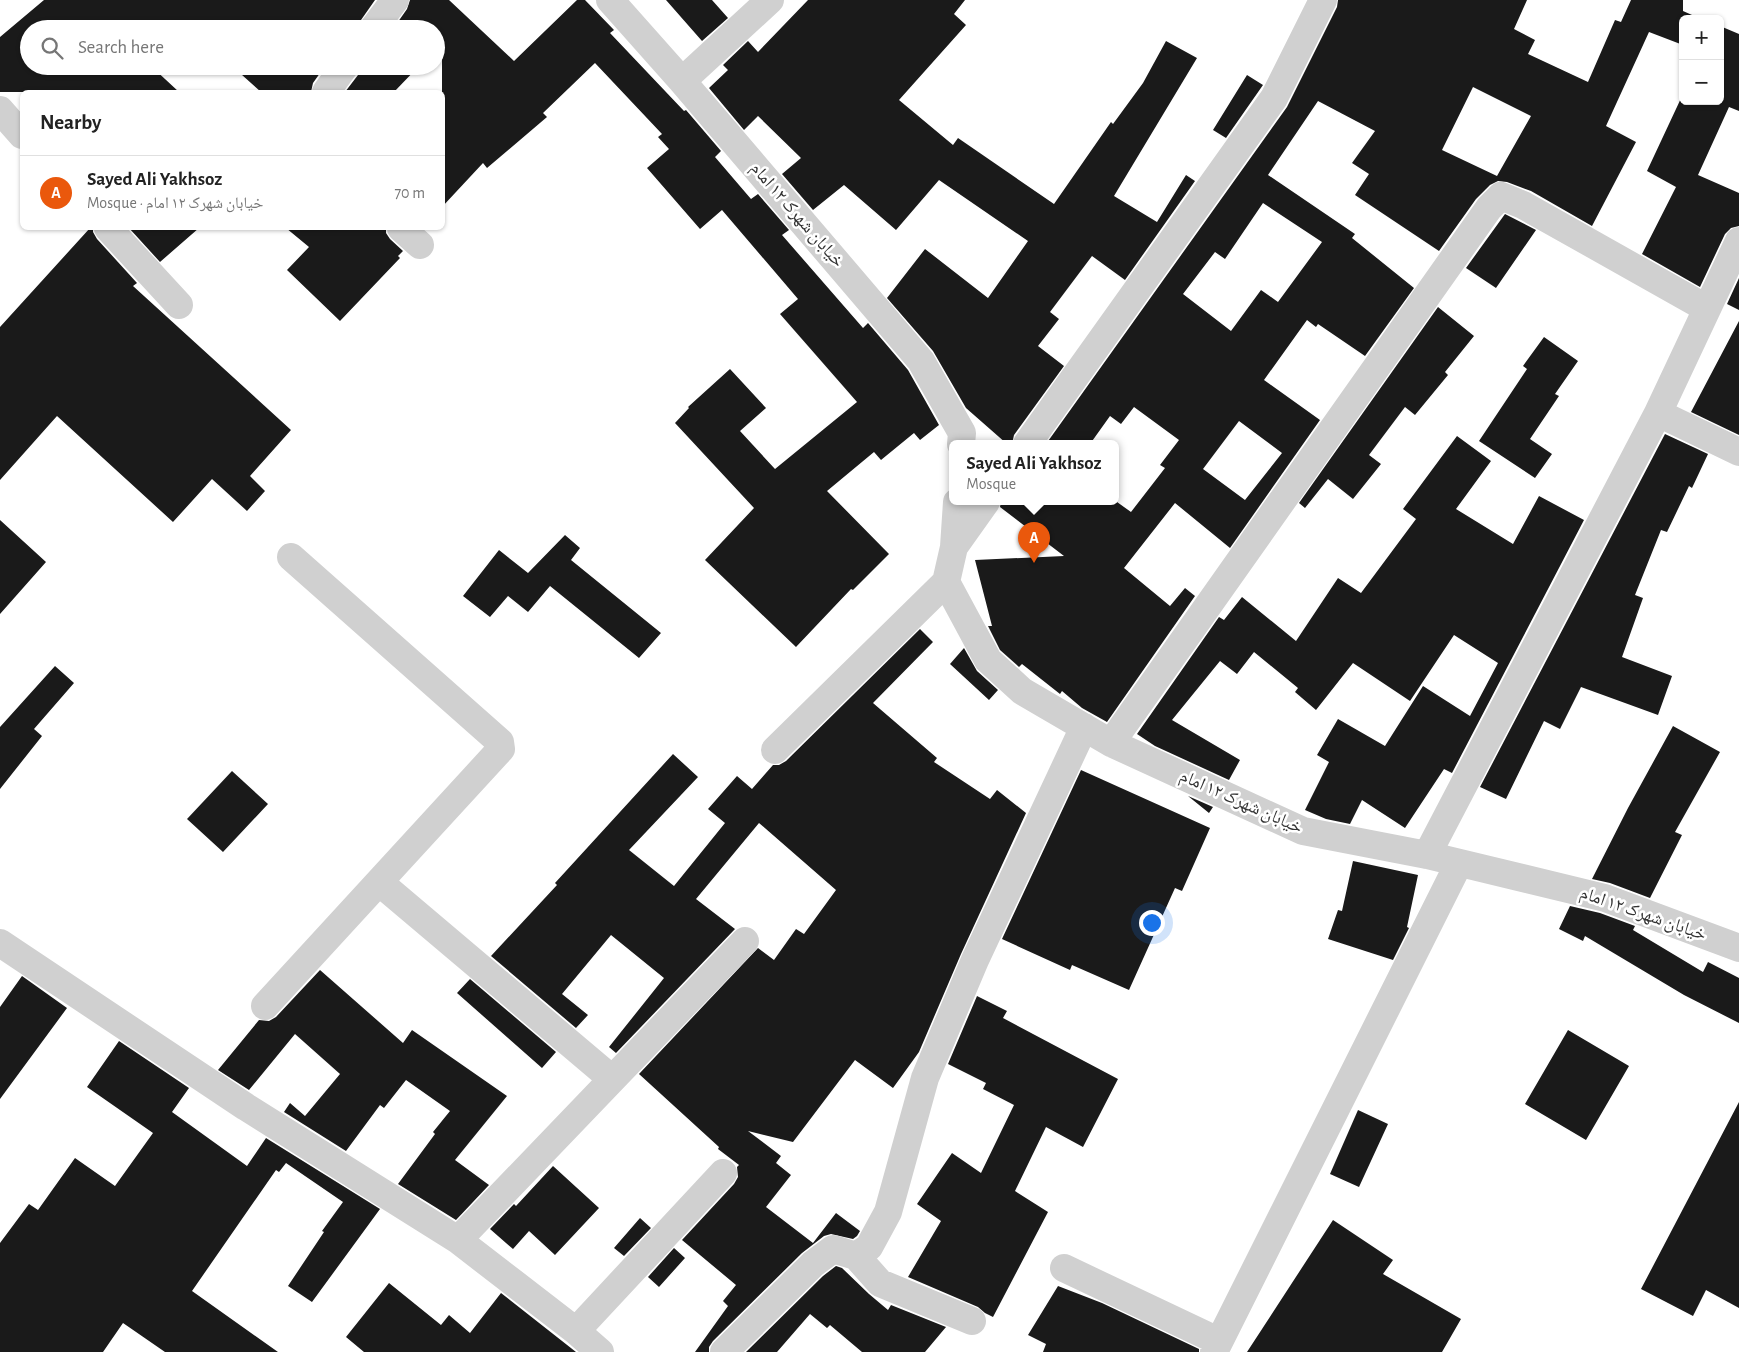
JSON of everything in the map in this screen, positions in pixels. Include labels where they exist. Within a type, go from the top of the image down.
[{"type":"street","points":[[381,20],[395,0]]},
{"type":"street","name":"خیابان شهرک ۱۲ امام","points":[[610,0],[682,81],[922,361],[962,433],[961,440]]},
{"type":"street","points":[[682,81],[770,0]]},
{"type":"street","points":[[1030,440],[1274,98],[1323,0]]},
{"type":"street","points":[[328,90],[339,75]]},
{"type":"street","points":[[0,110],[20,133]]},
{"type":"street","points":[[1111,743],[1489,208],[1501,196],[1523,205],[1706,308]]},
{"type":"street","points":[[110,230],[179,306]]},
{"type":"street","points":[[1427,855],[1658,413],[1739,241]]},
{"type":"street","points":[[1658,413],[1739,452]]},
{"type":"street","points":[[775,750],[946,582],[954,547],[957,505]]},
{"type":"street","points":[[954,547],[984,505]]},
{"type":"street","points":[[265,1006],[501,749],[500,742],[291,557]]},
{"type":"street","name":"خیابان شهرک ۱۲ امام","points":[[946,582],[988,660],[1022,692],[1111,743],[1303,831],[1427,855],[1605,898],[1739,948]]},
{"type":"street","points":[[856,1256],[870,1247],[888,1212],[925,1078],[975,960],[1084,727]]},
{"type":"street","points":[[1064,1268],[1216,1346],[1460,863]]},
{"type":"street","points":[[379,882],[612,1079]]},
{"type":"street","points":[[458,1240],[745,940]]},
{"type":"street","points":[[0,942],[246,1107],[458,1240],[576,1331],[600,1352]]},
{"type":"street","points":[[576,1331],[723,1173]]},
{"type":"street","points":[[724,1352],[813,1264],[833,1249],[856,1256],[880,1283],[972,1321]]},
{"type":"building","points":[[44,0],[375,0],[361,20],[20,20]]},
{"type":"building","points":[[410,0],[449,0],[514,61],[577,0],[585,0],[614,30],[610,33],[684,111],[686,110],[721,151],[715,157],[751,199],[758,194],[789,230],[782,235],[863,328],[868,323],[908,370],[939,425],[920,440],[914,433],[881,460],[874,452],[827,491],[889,554],[853,590],[851,589],[796,647],[705,560],[754,508],[675,423],[688,407],[730,369],[766,408],[740,431],[775,469],[857,402],[780,314],[798,299],[722,210],[700,229],[647,168],[669,149],[658,137],[662,134],[595,63],[543,113],[547,117],[487,168],[483,163],[445,204],[445,90],[442,90],[442,75],[445,75],[445,20],[399,20],[407,9]]},
{"type":"building","points":[[666,0],[712,0],[728,18],[702,41]]},
{"type":"building","points":[[808,0],[965,0],[954,14],[966,25],[899,100],[953,145],[958,138],[1054,204],[1111,122],[1113,124],[1143,83],[1166,41],[1197,58],[1114,196],[1157,222],[1186,175],[1195,181],[1125,280],[1092,256],[1050,312],[1059,319],[1038,346],[1064,366],[1014,435],[1013,440],[1002,440],[966,408],[933,351],[887,298],[925,249],[988,298],[1028,241],[939,180],[896,230],[844,185],[813,210],[782,174],[801,158],[758,116],[744,130],[709,88],[728,70],[723,65],[748,41],[758,52]]},
{"type":"building","points":[[1338,0],[1527,0],[1514,29],[1535,40],[1528,54],[1588,82],[1615,20],[1621,22],[1631,0],[1683,0],[1683,11],[1692,15],[1679,15],[1679,43],[1649,32],[1606,126],[1636,142],[1592,226],[1531,191],[1507,182],[1498,181],[1490,185],[1476,199],[1439,251],[1355,195],[1369,174],[1352,163],[1375,131],[1318,101],[1268,175],[1355,234],[1352,238],[1414,288],[1365,356],[1318,324],[1316,327],[1307,320],[1264,380],[1320,420],[1230,548],[1175,503],[1124,568],[1170,606],[1185,588],[1195,596],[1107,722],[1082,708],[1062,691],[1060,694],[1022,664],[1019,667],[1000,650],[988,626],[992,626],[975,560],[1064,556],[1000,507],[1000,505],[1119,505],[1119,503],[1131,512],[1165,468],[1160,465],[1179,440],[1134,407],[1121,424],[1110,416],[1093,440],[1049,440],[1287,107],[1337,7]],"holes":[[[1473,87],[1531,116],[1497,176],[1442,150]],[[1263,203],[1322,242],[1278,302],[1261,290],[1231,331],[1183,294],[1215,252],[1225,259]],[[1239,421],[1282,453],[1245,500],[1203,469]]]},
{"type":"building","points":[[20,20],[20,75],[161,75],[177,90],[20,90],[20,92],[0,92],[0,37]]},
{"type":"building","points":[[1724,28],[1739,34],[1739,111],[1729,107],[1698,175],[1739,193],[1739,226],[1731,228],[1725,234],[1700,287],[1642,254],[1676,187],[1647,171],[1679,103],[1679,105],[1724,105]]},
{"type":"building","points":[[242,75],[319,75],[313,83],[311,90],[259,90]]},
{"type":"building","points":[[358,75],[410,75],[396,90],[347,90]]},
{"type":"building","points":[[1247,75],[1263,85],[1226,138],[1213,130]]},
{"type":"building","points":[[1505,214],[1536,230],[1496,288],[1466,268]]},
{"type":"building","points":[[88,230],[93,230],[97,239],[137,283],[133,286],[291,430],[250,476],[265,491],[247,511],[212,479],[173,522],[57,416],[0,480],[0,327]]},
{"type":"building","points":[[131,230],[197,230],[160,262]]},
{"type":"building","points":[[288,230],[386,230],[390,239],[403,251],[398,256],[400,258],[340,321],[287,270],[309,247]]},
{"type":"building","points":[[1739,278],[1739,310],[1727,304]]},
{"type":"building","points":[[1438,307],[1474,336],[1445,372],[1448,375],[1415,415],[1405,407],[1369,455],[1381,464],[1353,499],[1328,479],[1305,508],[1299,503]]},
{"type":"building","points":[[1739,321],[1739,435],[1691,412]]},
{"type":"building","points":[[1544,337],[1578,361],[1555,394],[1559,396],[1530,439],[1552,454],[1535,478],[1479,441],[1527,369],[1523,366]]},
{"type":"building","points":[[1665,434],[1708,454],[1692,488],[1689,486],[1667,532],[1661,530],[1635,595],[1643,598],[1622,657],[1672,676],[1658,715],[1581,687],[1560,729],[1544,721],[1506,799],[1480,787]]},
{"type":"building","points":[[1457,436],[1491,461],[1456,509],[1513,544],[1539,496],[1584,520],[1452,773],[1444,769],[1405,828],[1362,800],[1350,824],[1326,819],[1305,810],[1329,762],[1317,755],[1338,719],[1385,746],[1423,686],[1470,716],[1498,663],[1454,635],[1410,701],[1353,663],[1316,710],[1295,692],[1298,688],[1254,652],[1237,674],[1220,661],[1172,720],[1240,760],[1229,780],[1155,746],[1137,734],[1219,617],[1224,620],[1242,597],[1296,641],[1338,578],[1361,593],[1416,519],[1403,509]]},
{"type":"building","points":[[0,520],[46,562],[0,614]]},
{"type":"building","points":[[565,535],[580,548],[571,560],[661,633],[639,658],[550,586],[528,612],[508,596],[490,617],[463,596],[499,550],[528,573]]},
{"type":"building","points":[[920,629],[933,642],[873,703],[937,758],[934,762],[990,799],[997,790],[1026,813],[961,954],[919,1052],[893,1088],[855,1060],[793,1142],[748,1131],[781,1156],[776,1163],[791,1175],[766,1207],[813,1243],[836,1213],[860,1231],[857,1236],[853,1239],[831,1234],[824,1236],[802,1253],[713,1341],[709,1347],[709,1352],[695,1352],[728,1306],[723,1301],[736,1285],[682,1240],[734,1184],[738,1177],[737,1167],[739,1165],[718,1149],[719,1147],[639,1074],[758,948],[774,960],[796,929],[804,934],[836,890],[759,823],[696,899],[735,929],[616,1053],[609,1047],[664,978],[611,935],[562,994],[588,1015],[576,1028],[491,956],[557,885],[555,883],[673,754],[698,777],[629,850],[674,886],[725,823],[708,809],[737,776],[752,789],[773,765],[779,765],[786,761]]},
{"type":"building","points":[[964,648],[977,671],[998,690],[989,700],[950,664]]},
{"type":"building","points":[[55,666],[74,683],[34,729],[42,736],[0,789],[0,727]]},
{"type":"building","points":[[1673,726],[1720,752],[1675,832],[1682,835],[1650,898],[1610,883],[1592,879]]},
{"type":"building","points":[[1081,770],[1210,828],[1182,891],[1175,888],[1129,990],[1072,965],[1070,970],[1002,939]]},
{"type":"building","points":[[232,771],[268,804],[223,852],[187,819]]},
{"type":"building","points":[[1188,796],[1213,807],[1209,813]]},
{"type":"building","points":[[1353,861],[1418,875],[1407,927],[1409,928],[1393,960],[1328,939],[1338,910],[1342,911]]},
{"type":"building","points":[[1570,906],[1600,913],[1635,926],[1633,930],[1703,972],[1708,962],[1739,978],[1739,1023],[1684,995],[1585,936],[1583,941],[1559,929]]},
{"type":"building","points":[[320,970],[403,1043],[412,1030],[507,1096],[455,1160],[489,1185],[456,1220],[398,1184],[435,1134],[433,1132],[450,1111],[406,1080],[384,1108],[380,1105],[346,1151],[284,1112],[290,1103],[305,1116],[340,1074],[295,1034],[249,1090],[218,1070],[259,1020],[269,1021],[276,1017]]},
{"type":"building","points":[[22,976],[67,1008],[0,1099],[0,1007]]},
{"type":"building","points":[[470,979],[556,1052],[542,1068],[457,993]]},
{"type":"building","points":[[977,996],[1007,1011],[1003,1018],[1118,1079],[1083,1147],[1046,1127],[1015,1191],[1048,1212],[993,1317],[978,1307],[908,1277],[941,1221],[917,1204],[952,1153],[981,1173],[1014,1105],[983,1089],[986,1083],[948,1064]]},
{"type":"building","points":[[1568,1030],[1629,1066],[1586,1140],[1525,1104]]},
{"type":"building","points":[[119,1041],[189,1088],[172,1112],[247,1166],[266,1138],[380,1209],[312,1302],[288,1286],[324,1232],[322,1231],[343,1202],[286,1163],[279,1172],[276,1170],[192,1291],[278,1352],[165,1352],[123,1323],[103,1352],[0,1352],[0,1243],[29,1204],[38,1210],[75,1158],[115,1186],[153,1133],[87,1087]]},
{"type":"building","points":[[1739,1102],[1739,1308],[1706,1290],[1693,1316],[1641,1289]]},
{"type":"building","points":[[1358,1110],[1388,1124],[1359,1187],[1330,1174]]},
{"type":"building","points":[[553,1166],[599,1208],[555,1255],[529,1231],[513,1249],[490,1229],[514,1204],[516,1206]]},
{"type":"building","points":[[640,1218],[651,1228],[624,1256],[614,1248]]},
{"type":"building","points":[[1333,1220],[1393,1260],[1383,1274],[1461,1319],[1442,1352],[1247,1352]]},
{"type":"building","points":[[674,1248],[685,1258],[659,1287],[648,1277]]},
{"type":"building","points":[[836,1266],[842,1268],[888,1310],[891,1305],[946,1327],[925,1352],[862,1352],[830,1325],[827,1328],[810,1314],[777,1352],[746,1352],[823,1276]]},
{"type":"building","points":[[389,1283],[441,1325],[449,1315],[470,1333],[501,1293],[576,1352],[364,1352],[346,1337]]},
{"type":"building","points":[[1058,1286],[1102,1303],[1199,1349],[1199,1352],[1043,1352],[1046,1344],[1028,1335]]},
{"type":"place","name":"Sayed Ali Yakhsoz","points":[[1034,563]]}]
